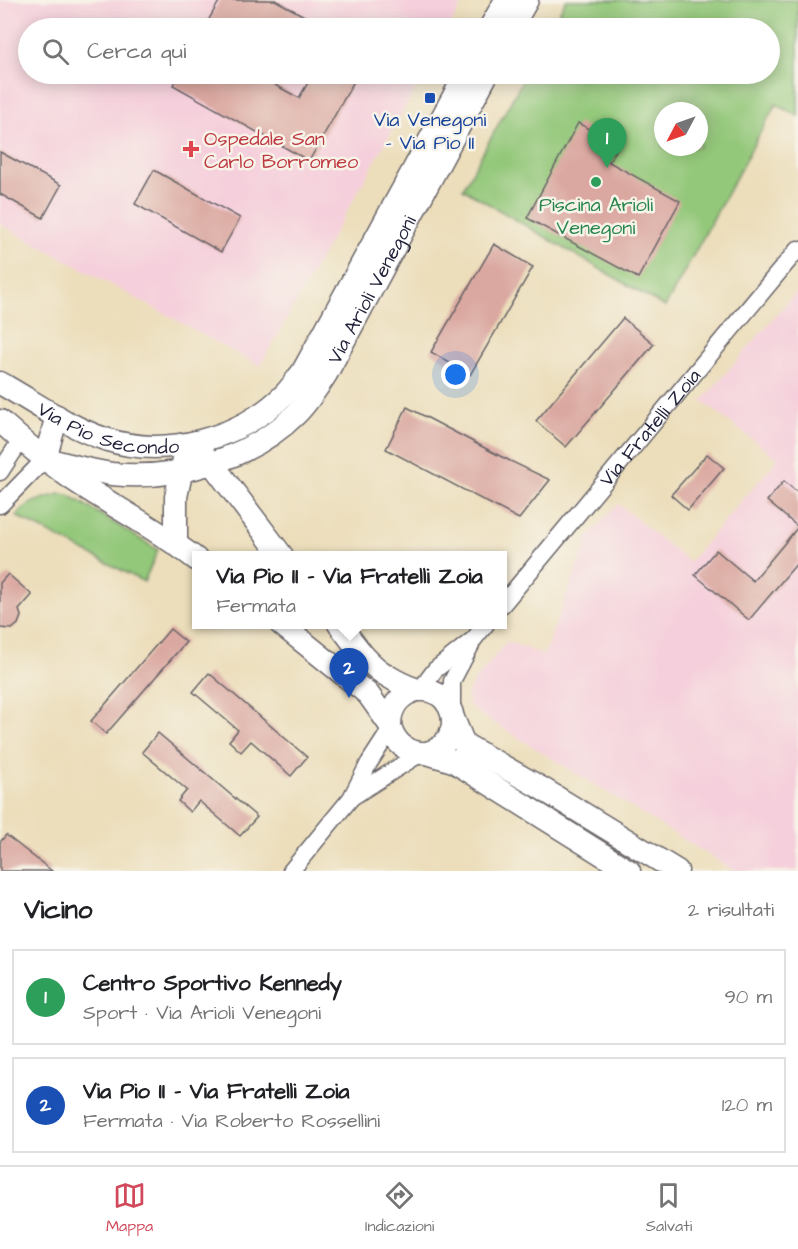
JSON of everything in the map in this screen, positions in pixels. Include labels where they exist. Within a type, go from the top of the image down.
[{"type":"main road","points":[[496,18],[506,0]]},
{"type":"main road","points":[[516,18],[526,0]]},
{"type":"main road","name":"Via Arioli Venegoni","points":[[189,442],[213,437],[249,420],[285,394],[302,373],[461,84]]},
{"type":"main road","name":"Via Arioli Venegoni","points":[[211,462],[247,448],[274,432],[294,416],[311,397],[326,374],[482,84]]},
{"type":"main road","name":"Via Pio Secondo","points":[[0,383],[90,433],[125,444],[156,447],[189,442]]},
{"type":"main road","points":[[21,440],[57,416]]},
{"type":"main road","points":[[45,459],[57,416]]},
{"type":"main road","name":"Via Pio Secondo","points":[[0,421],[45,459],[76,481],[192,555]]},
{"type":"main road","points":[[176,543],[176,497],[189,442],[211,462],[265,546]]},
{"type":"main road","name":"Via Pio Secondo","points":[[45,459],[112,474],[180,473],[211,462]]},
{"type":"main road","points":[[287,629],[368,694],[402,746],[412,752],[453,761],[629,871]]},
{"type":"main road","points":[[343,629],[369,661],[386,675],[418,690],[439,695],[447,704],[464,744],[677,871]]},
{"type":"main road","points":[[390,727],[392,710],[398,700],[409,692],[418,690]]},
{"type":"main road","points":[[424,753],[435,750],[447,740],[452,730],[452,715]]},
{"type":"street","name":"Via Fratelli Zoia","points":[[507,599],[798,249]]},
{"type":"street","points":[[0,472],[21,440]]},
{"type":"street","points":[[0,505],[45,459]]},
{"type":"street","points":[[452,715],[452,681],[474,639],[482,629]]},
{"type":"street","points":[[418,690],[435,670],[474,639]]},
{"type":"street","points":[[291,871],[351,798],[390,727]]},
{"type":"street","points":[[351,798],[424,753]]},
{"type":"shaded area","name":"Ospedale San Carlo Borromeo","points":[[0,0],[465,0],[455,18],[18,18],[18,84],[418,84],[260,366],[0,224]]},
{"type":"shaded area","points":[[798,290],[798,871],[735,871],[478,713],[469,705],[467,695],[473,683],[507,641],[544,655],[589,536],[618,504],[689,562],[778,459],[702,401]]},
{"type":"green space","points":[[566,0],[798,0],[798,116],[776,104],[665,307],[463,189],[521,84],[780,84],[780,18],[556,18]]},
{"type":"green space","points":[[60,494],[69,495],[158,550],[144,582],[16,516],[30,504]]},
{"type":"building","points":[[220,0],[275,0],[308,18],[210,18]]},
{"type":"building","points":[[276,84],[299,98],[307,84],[352,84],[309,161],[173,85]]},
{"type":"building","name":"Piscina Arioli Venegoni","points":[[578,123],[619,145],[609,162],[680,201],[638,278],[527,218]]},
{"type":"building","points":[[0,152],[61,185],[43,218],[0,194]]},
{"type":"building","points":[[154,170],[240,218],[221,252],[135,204]]},
{"type":"building","points":[[494,244],[533,267],[470,375],[431,352]]},
{"type":"building","points":[[623,318],[654,344],[566,447],[536,421]]},
{"type":"building","points":[[407,407],[550,480],[519,519],[386,449]]},
{"type":"building","points":[[707,454],[724,468],[688,510],[671,495]]},
{"type":"building","points":[[784,481],[798,493],[798,527],[767,501]]},
{"type":"building","points":[[798,527],[798,562],[749,620],[695,575],[716,550],[753,581]]},
{"type":"building","points":[[8,574],[32,595],[19,610],[21,616],[18,624],[12,629],[0,628],[0,583]]},
{"type":"building","points":[[170,629],[186,642],[106,734],[91,721]]},
{"type":"building","points":[[209,673],[307,757],[291,776],[251,741],[241,752],[229,741],[238,730],[193,692]]},
{"type":"building","points":[[158,733],[257,817],[240,836],[199,801],[190,812],[178,801],[187,790],[142,752]]},
{"type":"building","points":[[6,835],[52,871],[0,871],[0,842]]},
{"type":"place","name":"Via Venegoni - Via Pio II","points":[[430,98]]},
{"type":"place","name":"Ospedale San Carlo Borromeo","points":[[191,149]]},
{"type":"place","name":"Centro Sportivo Kennedy","points":[[607,168]]},
{"type":"place","name":"Piscina Arioli Venegoni","points":[[596,182]]},
{"type":"place","name":"Via Pio II - Via Fratelli Zoia","points":[[349,698]]}]
